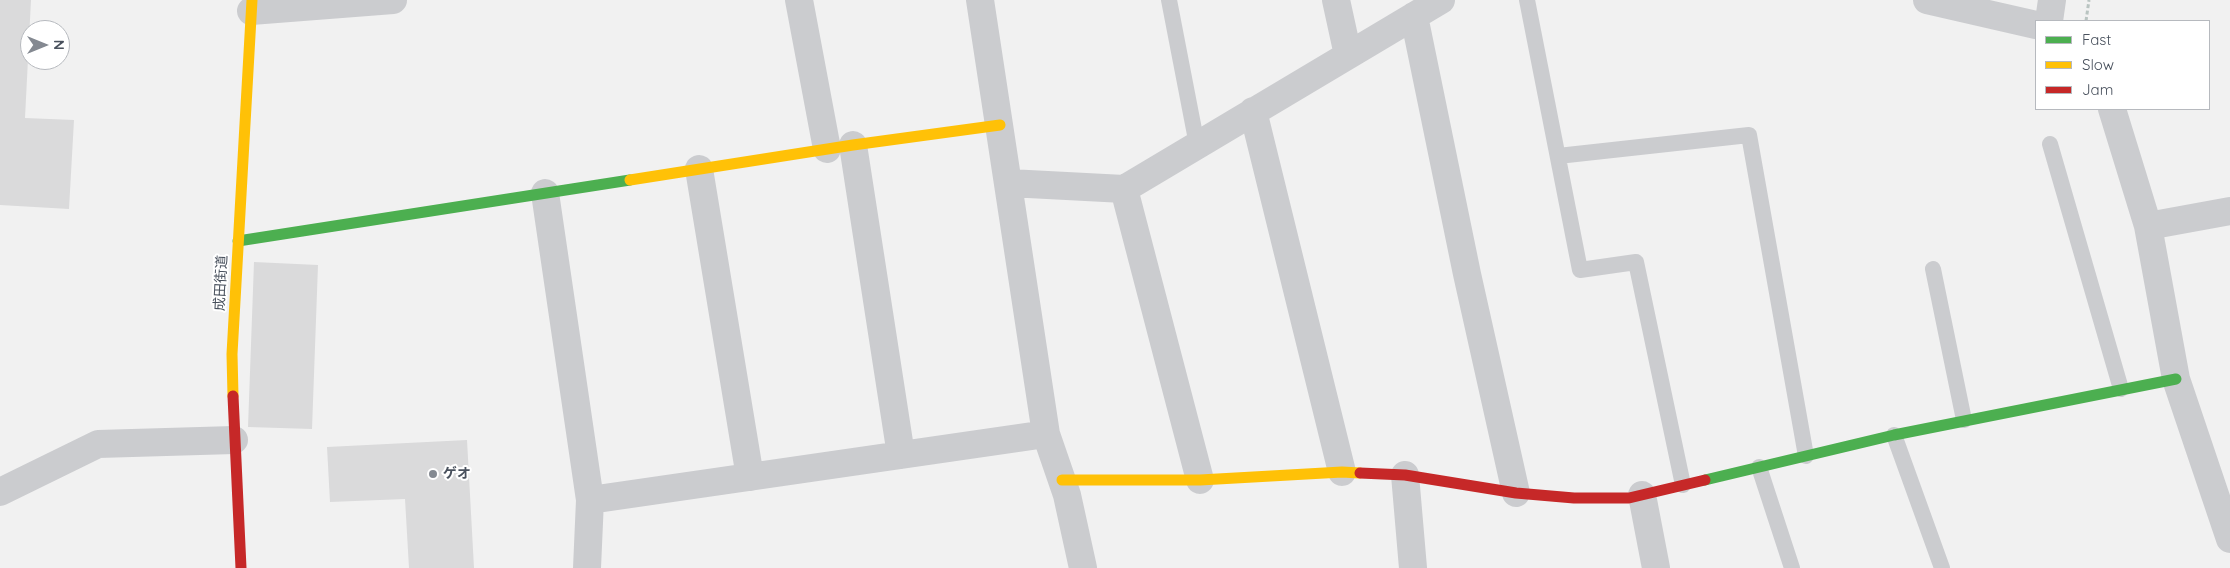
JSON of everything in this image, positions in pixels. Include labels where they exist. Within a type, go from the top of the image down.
[{"type":"main road","name":"成田街道","points":[[241,568],[234,440],[232,354],[251,6]]},
{"type":"main road","points":[[238,241],[840,147],[1000,125]]},
{"type":"main road","points":[[1062,480],[1200,480],[1342,472],[1405,475],[1516,493],[1574,498],[1629,498],[1894,435],[2176,379]]},
{"type":"street","points":[[251,6],[393,0]]},
{"type":"street","points":[[799,0],[840,147],[901,455]]},
{"type":"street","points":[[980,0],[1046,434],[1067,496],[1083,568]]},
{"type":"street","points":[[1336,0],[1348,55]]},
{"type":"street","points":[[1008,183],[1124,189],[1441,0]]},
{"type":"street","points":[[1927,0],[2035,25]]},
{"type":"street","points":[[2049,20],[2052,0]]},
{"type":"street","points":[[1414,16],[1467,274],[1516,493]]},
{"type":"street","points":[[2112,110],[2148,226],[2176,379],[2230,539]]},
{"type":"street","points":[[1253,111],[1342,472]]},
{"type":"street","points":[[699,169],[750,477]]},
{"type":"street","points":[[1124,189],[1200,480]]},
{"type":"street","points":[[545,193],[590,500],[587,568]]},
{"type":"street","points":[[2148,226],[2230,211]]},
{"type":"street","points":[[590,500],[1046,434]]},
{"type":"street","points":[[0,492],[98,444],[234,440]]},
{"type":"street","points":[[1405,475],[1413,568]]},
{"type":"street","points":[[1642,495],[1656,568]]},
{"type":"lane","points":[[1169,0],[1197,145]]},
{"type":"lane","points":[[1526,0],[1580,270],[1636,262],[1683,485]]},
{"type":"lane","points":[[1558,156],[1749,135],[1806,456]]},
{"type":"lane","points":[[2050,144],[2121,389]]},
{"type":"lane","points":[[1932,269],[1964,420]]},
{"type":"lane","points":[[1894,435],[1942,568]]},
{"type":"lane","points":[[1759,467],[1792,568]]},
{"type":"path","points":[[2086,20],[2089,0]]},
{"type":"building","points":[[0,0],[31,0],[30,20],[20,20],[20,70],[27,70],[25,118],[74,120],[69,209],[0,205]]},
{"type":"building","points":[[254,262],[318,265],[312,429],[248,427]]},
{"type":"building","points":[[467,440],[474,568],[409,568],[405,499],[330,502],[327,447]]},
{"type":"traffic: fast","points":[[238,241],[630,180]]},
{"type":"traffic: fast","points":[[1705,480],[1894,435],[2176,379]]},
{"type":"traffic: slow","points":[[233,396],[232,354],[252,0]]},
{"type":"traffic: slow","points":[[630,180],[853,145],[1000,125]]},
{"type":"traffic: slow","points":[[1062,480],[1200,480],[1342,472],[1360,473]]},
{"type":"traffic: jam","points":[[233,396],[241,568]]},
{"type":"traffic: jam","points":[[1360,473],[1405,475],[1516,493],[1574,498],[1629,498],[1705,480]]},
{"type":"place","name":"ゲオ","points":[[433,474]]}]
